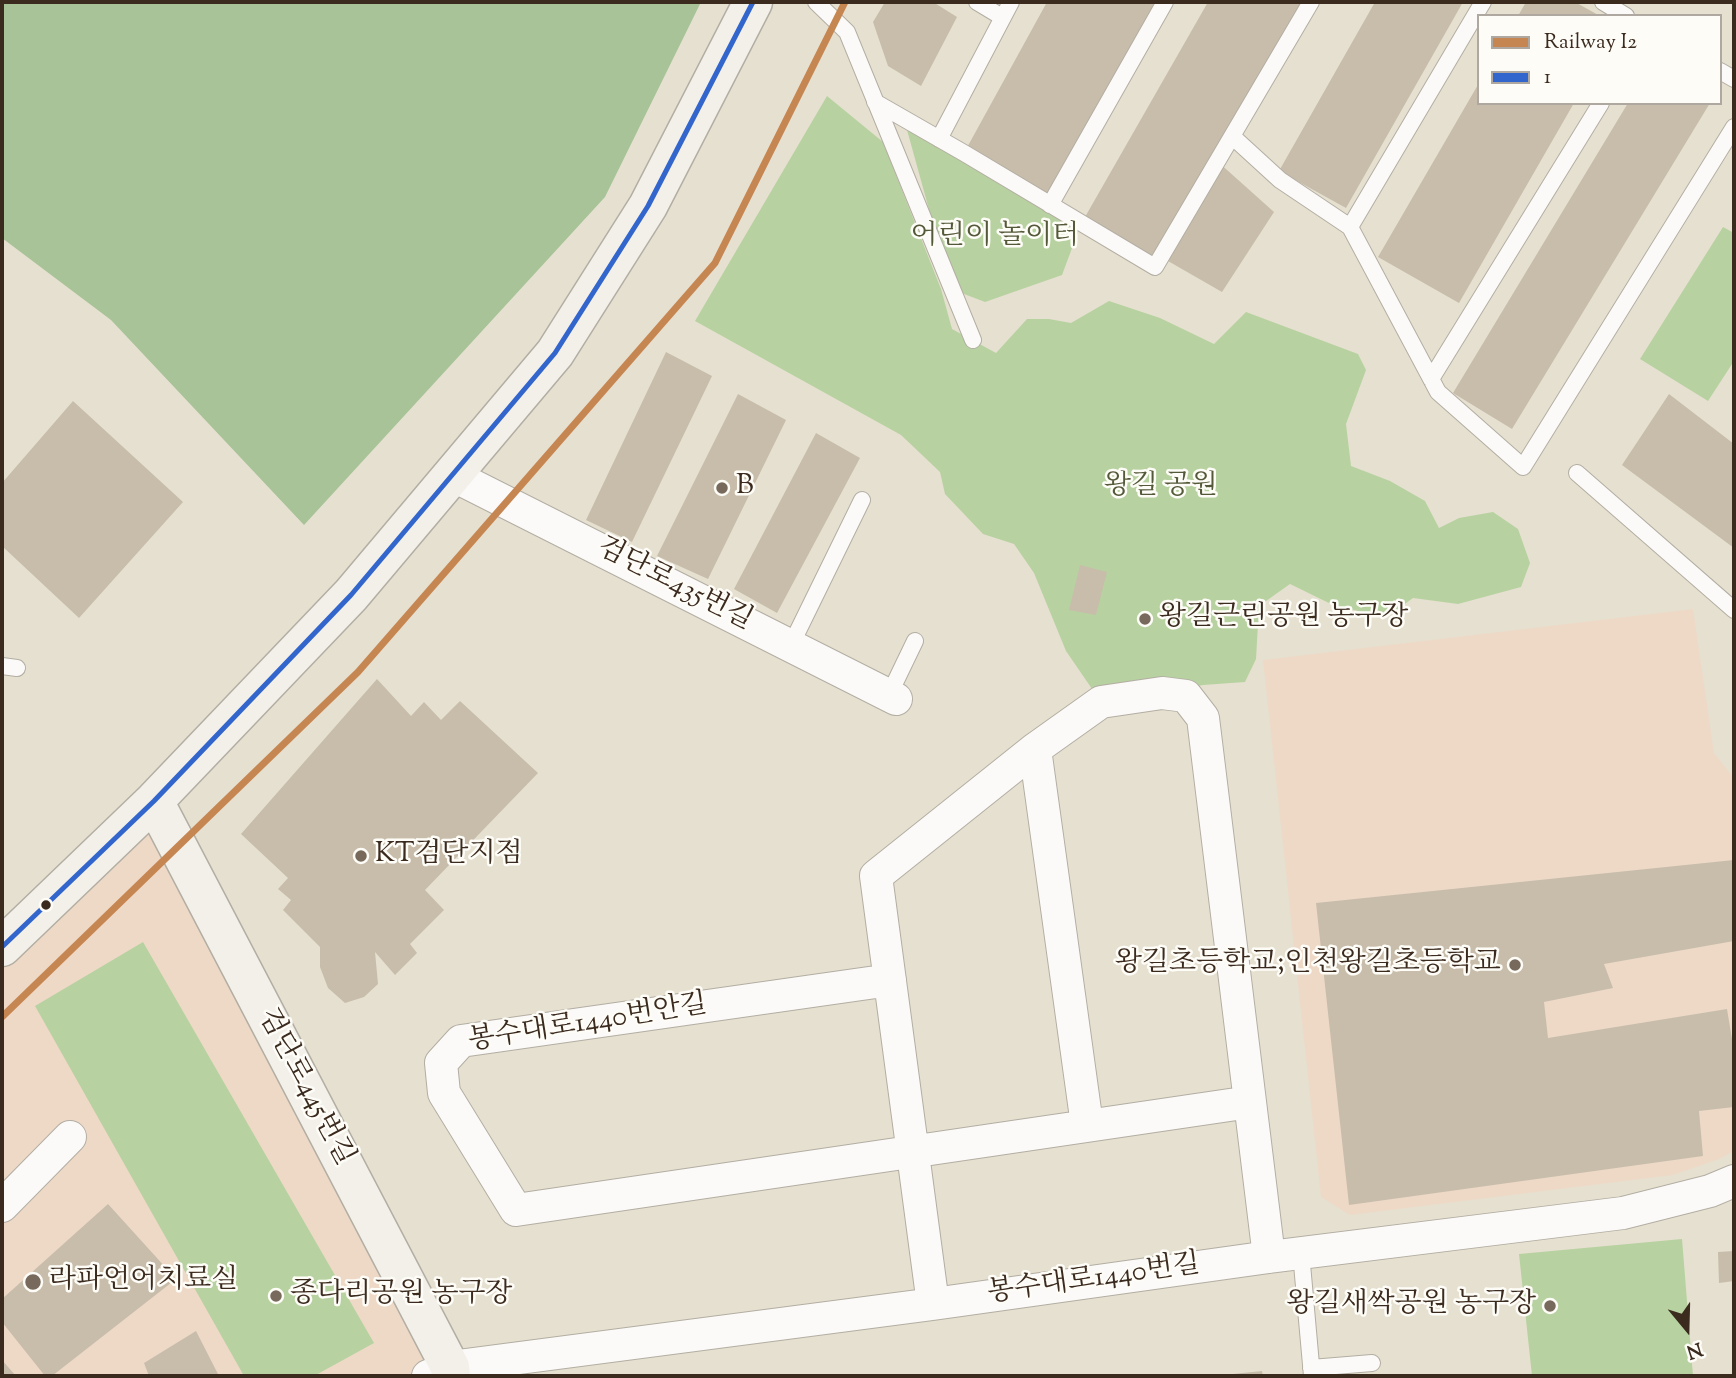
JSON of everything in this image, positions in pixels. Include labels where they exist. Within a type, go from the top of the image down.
[{"type":"main road","points":[[2,947],[154,801],[351,595],[555,353],[648,206],[753,2]]},
{"type":"main road","name":"검단로445번길","points":[[154,801],[443,1373]]},
{"type":"street","name":"검단로435번길","points":[[452,475],[893,697]]},
{"type":"street","points":[[933,1304],[876,876],[1035,749],[1101,702],[1161,693],[1186,696],[1203,718],[1269,1257]]},
{"type":"street","points":[[1035,749],[1087,1125]]},
{"type":"street","name":"봉수대로1440번안길","points":[[890,981],[461,1041],[441,1063],[444,1093],[516,1210],[1250,1102]]},
{"type":"street","points":[[2,1206],[70,1138]]},
{"type":"street","name":"봉수대로1440번길","points":[[443,1373],[1269,1257],[1623,1213],[1710,1191],[1734,1181]]},
{"type":"lane","points":[[816,2],[846,32],[972,340]]},
{"type":"lane","points":[[977,2],[1002,17]]},
{"type":"lane","points":[[939,139],[1011,2]]},
{"type":"lane","points":[[1050,205],[1165,2]]},
{"type":"lane","points":[[875,102],[1155,268],[1311,2]]},
{"type":"lane","points":[[1350,227],[1483,2]]},
{"type":"lane","points":[[1603,2],[1623,14]]},
{"type":"lane","points":[[1431,379],[1600,105]]},
{"type":"lane","points":[[1233,137],[1280,180],[1350,227],[1438,392],[1523,467],[1734,127]]},
{"type":"lane","points":[[1577,473],[1734,610]]},
{"type":"lane","points":[[790,645],[862,500]]},
{"type":"lane","points":[[893,697],[915,641]]},
{"type":"lane","points":[[1301,1253],[1312,1372],[1372,1363]]},
{"type":"shaded area","name":"왕길초등학교;인천왕길초등학교","points":[[1693,609],[1714,753],[1734,778],[1734,1151],[1673,1175],[1350,1215],[1321,1197],[1263,660]]},
{"type":"shaded area","points":[[154,801],[451,1376],[2,1376],[2,948]]},
{"type":"green space","points":[[2,2],[701,2],[605,197],[304,525],[111,320],[2,238]]},
{"type":"green space","name":"왕길 공원","points":[[827,96],[883,142],[941,289],[952,329],[996,353],[1027,319],[1071,323],[1109,301],[1160,318],[1214,344],[1246,312],[1358,354],[1366,370],[1346,424],[1351,466],[1390,481],[1425,501],[1439,528],[1459,518],[1493,512],[1518,529],[1530,563],[1521,587],[1458,604],[1413,598],[1387,617],[1335,606],[1290,584],[1259,606],[1256,659],[1245,682],[1203,685],[1101,702],[1066,651],[1034,573],[1014,544],[983,534],[945,494],[940,472],[901,435],[695,321]]},
{"type":"green space","name":"어린이 놀이터","points":[[904,119],[1081,224],[1062,275],[985,302],[951,289]]},
{"type":"green space","points":[[1723,227],[1734,233],[1734,361],[1708,401],[1640,359]]},
{"type":"green space","points":[[143,942],[374,1343],[314,1376],[244,1376],[35,1006]]},
{"type":"green space","points":[[1682,1239],[1693,1376],[1532,1376],[1519,1254]]},
{"type":"building","points":[[885,2],[933,2],[957,17],[921,86],[888,66],[873,22]]},
{"type":"building","points":[[1047,2],[1165,2],[1050,205],[964,153]]},
{"type":"building","points":[[1208,2],[1310,2],[1217,161],[1274,212],[1222,292],[1161,257],[1155,267],[1081,224]]},
{"type":"building","points":[[1375,2],[1463,2],[1346,208],[1279,171]]},
{"type":"building","points":[[1526,2],[1575,2],[1596,14],[1519,14]]},
{"type":"building","points":[[1477,86],[1477,105],[1573,105],[1459,303],[1378,257]]},
{"type":"building","points":[[1627,105],[1709,105],[1512,429],[1453,393]]},
{"type":"building","points":[[666,352],[712,376],[632,542],[586,520]]},
{"type":"building","name":"B","points":[[738,394],[786,420],[708,579],[657,556]]},
{"type":"building","points":[[1669,394],[1734,444],[1734,548],[1622,465]]},
{"type":"building","points":[[73,401],[183,502],[79,618],[2,546],[2,483]]},
{"type":"building","points":[[816,433],[860,458],[777,613],[734,589]]},
{"type":"building","points":[[1080,565],[1107,572],[1096,615],[1069,610]]},
{"type":"building","name":"KT검단지점","points":[[377,679],[411,716],[424,702],[441,720],[460,701],[538,773],[425,890],[444,910],[410,944],[417,953],[395,975],[375,952],[378,984],[364,997],[345,1003],[328,988],[320,967],[320,947],[283,910],[291,900],[278,889],[288,878],[241,834]]},
{"type":"building","points":[[1734,860],[1734,941],[1604,964],[1613,988],[1544,1002],[1548,1038],[1727,1009],[1734,1051],[1734,1107],[1699,1111],[1703,1156],[1349,1205],[1316,903]]},
{"type":"building","points":[[108,1204],[176,1279],[52,1376],[45,1376],[2,1322],[2,1299]]},
{"type":"building","points":[[1734,1251],[1734,1281],[1719,1283],[1718,1252]]},
{"type":"building","points":[[196,1331],[219,1376],[149,1376],[144,1363]]},
{"type":"building","points":[[2,1360],[16,1376],[2,1376]]},
{"type":"building","points":[[1262,1371],[1263,1376],[1233,1376],[1233,1374]]},
{"type":"rail line","name":"I2","points":[[2,1017],[358,672],[715,263],[845,2]]},
{"type":"transit line","name":"1","points":[[2,947],[154,801],[351,595],[555,353],[648,206],[753,2]]},
{"type":"place","name":"B","points":[[722,488]]},
{"type":"place","name":"왕길근린공원 농구장","points":[[1145,619]]},
{"type":"place","name":"KT검단지점","points":[[361,856]]},
{"type":"place","name":"왕길초등학교;인천왕길초등학교","points":[[1515,965]]},
{"type":"place","name":"라파언어치료실","points":[[33,1282]]},
{"type":"place","name":"종다리공원 농구장","points":[[276,1296]]},
{"type":"place","name":"왕길새싹공원 농구장","points":[[1550,1306]]}]
